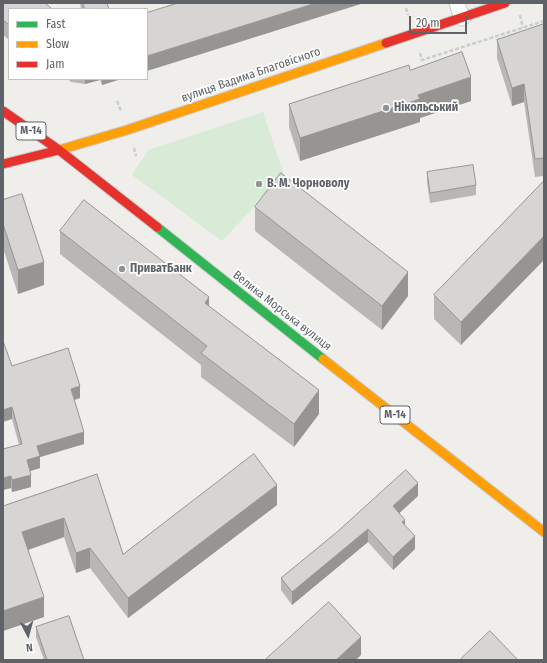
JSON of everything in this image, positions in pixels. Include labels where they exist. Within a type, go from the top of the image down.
[{"type":"main road","name":"вулиця Вадима Благовісного","points":[[3,164],[59,150],[127,130],[505,3]]},
{"type":"main road","name":"Велика Морська вулиця","points":[[3,111],[59,150],[544,532]]},
{"type":"street","points":[[457,3],[462,18]]},
{"type":"path","points":[[422,60],[544,21]]},
{"type":"green space","points":[[263,112],[284,175],[222,241],[132,175],[148,150]]},
{"type":"building","points":[[3,3],[45,3],[51,8],[8,8],[8,24],[3,20]]},
{"type":"building","points":[[83,3],[107,3],[109,8],[85,8]]},
{"type":"building","points":[[178,3],[316,3],[148,56],[148,13]]},
{"type":"building","points":[[544,24],[544,158],[535,159],[524,84],[512,88],[497,40]]},
{"type":"building","points":[[462,52],[471,77],[418,95],[420,99],[300,138],[289,104],[409,65],[410,70]]},
{"type":"building","points":[[473,165],[476,185],[430,193],[427,172]]},
{"type":"building","points":[[281,173],[408,272],[382,306],[255,207]]},
{"type":"building","points":[[544,181],[544,236],[461,322],[434,295]]},
{"type":"building","points":[[22,194],[44,262],[18,270],[3,224],[3,200]]},
{"type":"building","points":[[84,200],[209,297],[205,303],[319,390],[294,424],[201,353],[207,346],[60,231]]},
{"type":"building","points":[[3,341],[12,366],[68,348],[80,386],[71,389],[84,432],[37,446],[40,456],[27,460],[31,475],[12,480],[11,476],[3,478],[3,449],[22,444],[12,407],[3,410]]},
{"type":"building","points":[[254,454],[277,485],[128,598],[90,548],[76,553],[64,518],[22,532],[44,597],[3,611],[3,506],[97,474],[123,554]]},
{"type":"building","points":[[406,470],[418,483],[393,506],[405,520],[402,522],[415,536],[393,557],[368,529],[292,592],[281,578],[337,532]]},
{"type":"building","points":[[329,602],[361,637],[336,660],[265,660]]},
{"type":"building","points":[[69,616],[84,660],[47,660],[36,627]]},
{"type":"building","points":[[490,631],[518,660],[461,659]]},
{"type":"traffic: fast","points":[[157,227],[323,359]]},
{"type":"traffic: slow","points":[[59,150],[127,130],[386,43]]},
{"type":"traffic: slow","points":[[323,359],[544,532]]},
{"type":"traffic: jam","points":[[386,43],[505,3]]},
{"type":"traffic: jam","points":[[3,111],[59,150],[157,227]]},
{"type":"traffic: jam","points":[[3,164],[59,150]]},
{"type":"place","name":"Нікольський","points":[[386,108]]},
{"type":"place","name":"В. М. Чорноволу","points":[[259,184]]},
{"type":"place","name":"ПриватБанк","points":[[122,269]]}]
